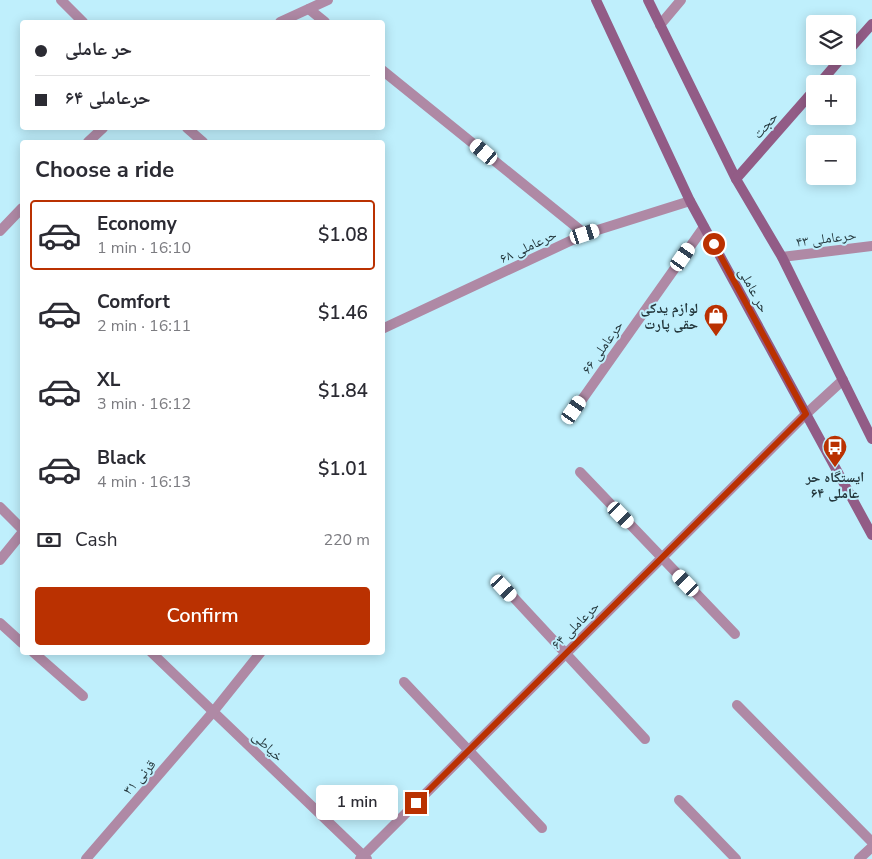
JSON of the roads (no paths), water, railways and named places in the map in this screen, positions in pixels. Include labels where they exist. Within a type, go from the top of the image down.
[{"type":"main road","name":"حر عاملی","points":[[596,0],[690,201],[872,535]]},
{"type":"main road","points":[[648,0],[736,179],[782,257],[872,439]]},
{"type":"main road","points":[[856,43],[872,24]]},
{"type":"main road","points":[[827,75],[835,65]]},
{"type":"main road","name":"حجت","points":[[736,179],[806,98]]},
{"type":"street","points":[[61,0],[81,20]]},
{"type":"street","points":[[284,20],[328,0]]},
{"type":"street","points":[[660,25],[681,0]]},
{"type":"street","points":[[308,9],[322,20]]},
{"type":"street","points":[[385,72],[585,234]]},
{"type":"street","points":[[90,140],[101,130]]},
{"type":"street","points":[[189,130],[200,140]]},
{"type":"street","name":"حرعاملی ۶۸","points":[[385,328],[585,234],[690,201]]},
{"type":"street","points":[[0,231],[20,210]]},
{"type":"street","name":"حرعاملی ۶۶","points":[[574,410],[704,227]]},
{"type":"street","name":"حرعاملی ۴۳","points":[[782,257],[872,246]]},
{"type":"street","name":"حرعاملی ۶۴","points":[[363,858],[806,414],[843,380]]},
{"type":"street","points":[[580,472],[735,634]]},
{"type":"street","points":[[0,507],[20,527]]},
{"type":"street","points":[[0,560],[20,535]]},
{"type":"street","points":[[504,588],[645,739]]},
{"type":"street","points":[[0,623],[20,641]]},
{"type":"street","points":[[36,655],[83,696]]},
{"type":"street","name":"خیاطی","points":[[154,655],[363,858]]},
{"type":"street","name":"قرنی ۳۱","points":[[86,859],[213,712],[259,655]]},
{"type":"street","points":[[404,682],[542,828]]},
{"type":"street","points":[[736,705],[872,842]]},
{"type":"street","points":[[679,800],[736,859]]},
{"type":"street","points":[[859,859],[872,847]]},
{"type":"place","name":"لوازم یدکی حقی پارت","points":[[716,337]]},
{"type":"place","name":"ایستگاه حر عاملی ۶۴","points":[[835,468]]}]
